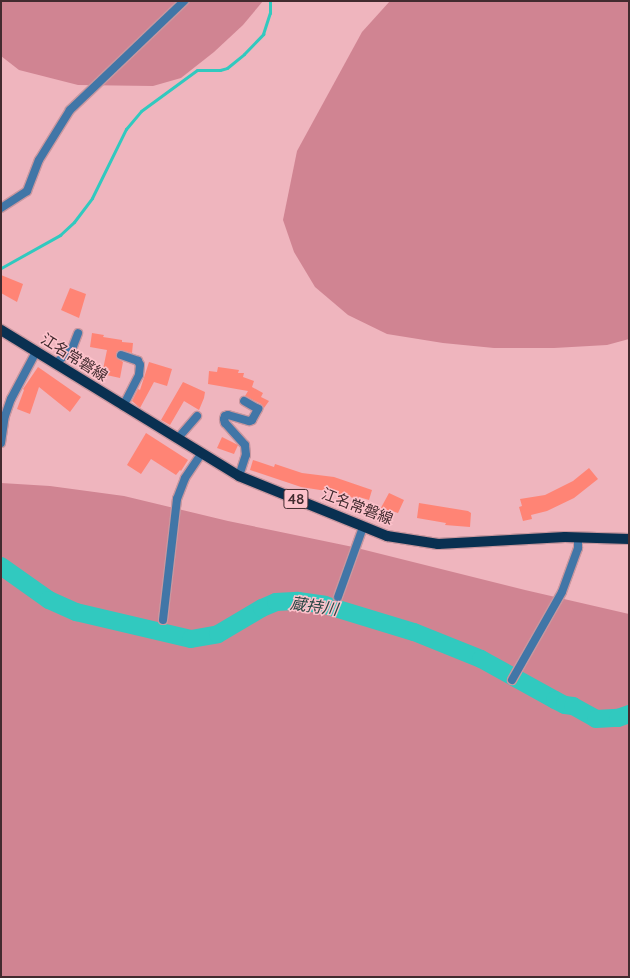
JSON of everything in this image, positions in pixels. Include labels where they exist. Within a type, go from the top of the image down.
[{"type":"main road","name":"江名常磐線","points":[[1,330],[36,352],[56,362],[123,406],[239,476],[387,536],[438,544],[578,537],[629,539]]},
{"type":"street","points":[[1,208],[27,191],[39,160],[70,110],[184,1]]},
{"type":"street","points":[[56,362],[72,349],[78,333]]},
{"type":"street","points":[[1,443],[5,416],[36,352]]},
{"type":"street","points":[[121,355],[138,361],[140,365],[139,375],[123,406]]},
{"type":"street","points":[[239,476],[246,455],[245,445],[224,420],[225,416],[228,415],[249,421],[252,420],[258,409],[244,401]]},
{"type":"street","points":[[178,438],[197,416]]},
{"type":"street","points":[[163,620],[177,499],[185,478],[201,454]]},
{"type":"street","points":[[338,597],[363,526]]},
{"type":"street","points":[[512,680],[562,592],[578,548],[578,537]]},
{"type":"shaded area","points":[[1,1],[263,1],[243,25],[214,52],[181,78],[153,86],[78,85],[19,70],[1,56]]},
{"type":"shaded area","points":[[390,1],[629,1],[629,339],[607,345],[554,348],[494,348],[443,343],[387,334],[348,315],[315,287],[294,252],[283,220],[297,151],[362,32]]},
{"type":"shaded area","points":[[1,483],[50,486],[124,496],[228,521],[353,547],[525,590],[629,614],[629,977],[1,977]]},
{"type":"building","points":[[1,275],[23,284],[17,302],[1,293]]},
{"type":"building","points":[[70,288],[86,294],[79,318],[61,310]]},
{"type":"building","points":[[92,333],[104,335],[103,337],[122,340],[122,342],[133,343],[132,353],[120,350],[116,353],[117,358],[123,362],[120,378],[102,374],[107,350],[90,347]]},
{"type":"building","points":[[149,362],[172,369],[167,386],[154,382],[140,408],[132,401],[138,389],[140,390]]},
{"type":"building","points":[[38,367],[81,397],[70,412],[39,387],[30,414],[17,409],[24,390],[23,389]]},
{"type":"building","points":[[218,367],[239,370],[238,373],[244,373],[243,377],[254,381],[252,387],[263,393],[261,397],[269,401],[264,408],[261,404],[245,396],[248,391],[208,384],[209,371],[217,372]]},
{"type":"building","points":[[183,382],[205,392],[204,398],[199,410],[184,401],[170,425],[161,420]]},
{"type":"building","points":[[146,433],[188,460],[181,471],[180,470],[176,475],[151,459],[141,474],[127,465]]},
{"type":"building","points":[[222,437],[238,445],[234,454],[217,448]]},
{"type":"building","points":[[253,460],[274,467],[275,464],[302,473],[334,477],[372,490],[369,500],[359,497],[358,500],[348,496],[346,502],[337,499],[339,493],[301,487],[250,470]]},
{"type":"building","points":[[589,468],[598,479],[574,498],[547,511],[531,515],[532,519],[523,521],[519,507],[522,506],[520,499],[545,495],[573,481]]},
{"type":"building","points":[[389,493],[404,500],[398,513],[389,510],[383,520],[376,517]]},
{"type":"building","points":[[419,503],[468,511],[471,513],[470,527],[445,525],[446,523],[417,518]]},
{"type":"waterway","points":[[1,268],[60,235],[74,222],[92,198],[126,129],[141,111],[197,70],[220,70],[227,68],[244,54],[263,34],[270,13],[270,1]]},
{"type":"waterway","name":"蔵持川","points":[[1,566],[49,600],[76,612],[191,639],[218,634],[262,608],[276,602],[298,601],[325,605],[414,632],[481,659],[555,700],[565,705],[573,706],[596,719],[618,718],[629,714]]}]
